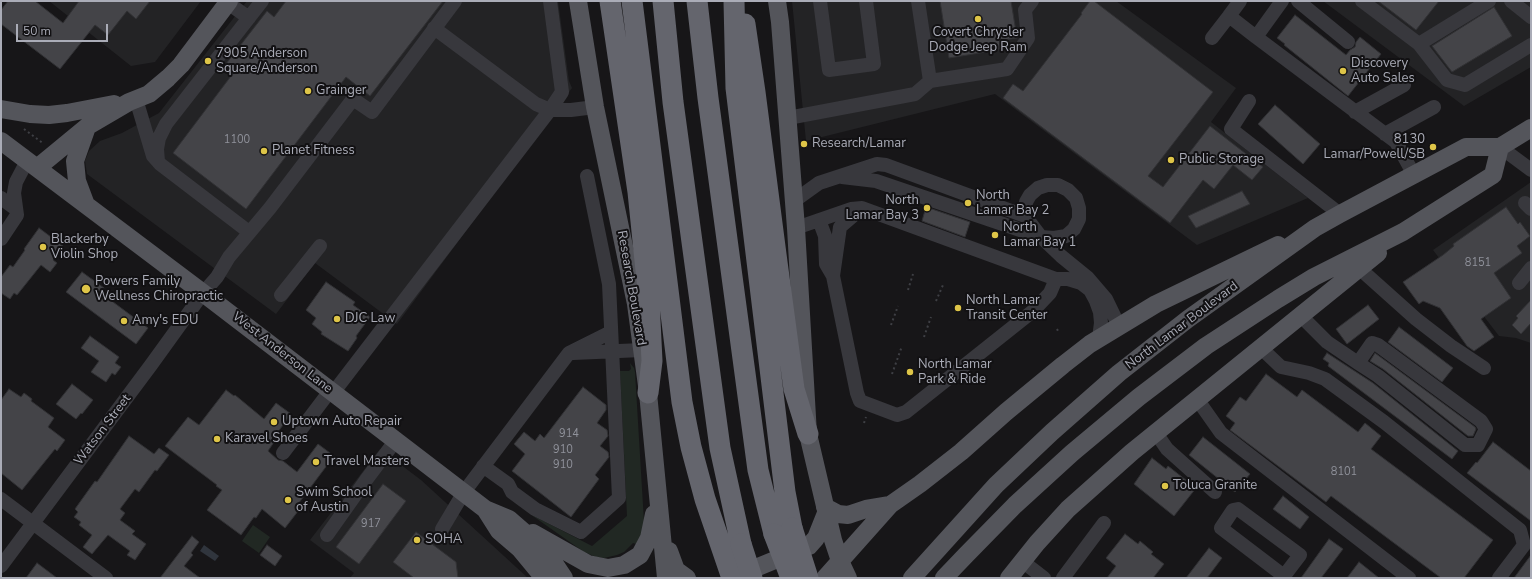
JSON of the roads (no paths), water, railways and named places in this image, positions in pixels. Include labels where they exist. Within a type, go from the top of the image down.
[{"type":"highway","points":[[610,1],[638,192],[649,300],[652,361],[648,393]]},
{"type":"highway","points":[[632,1],[682,402],[691,447],[703,492],[732,578]]},
{"type":"highway","points":[[662,1],[673,102],[720,448],[741,544],[752,578]]},
{"type":"highway","points":[[697,1],[708,98],[758,470],[783,531],[808,578]]},
{"type":"highway","points":[[734,1],[736,88],[783,477],[783,531],[791,578]]},
{"type":"highway","points":[[740,1],[755,92],[794,389],[808,434]]},
{"type":"main road","name":"Research Boulevard","points":[[578,1],[595,107],[636,304],[648,393],[666,578]]},
{"type":"main road","points":[[777,1],[780,22],[796,228],[808,434],[840,561],[848,578]]},
{"type":"main road","points":[[32,165],[88,126],[132,101],[149,94],[181,65],[229,2]]},
{"type":"main road","points":[[1,109],[30,114],[50,115],[132,101]]},
{"type":"main road","points":[[86,204],[77,181],[75,161],[88,126]]},
{"type":"main road","points":[[944,578],[1015,505],[1067,457],[1174,370],[1242,322],[1308,280],[1403,232],[1493,175],[1500,147],[1531,128]]},
{"type":"main road","name":"West Anderson Lane","points":[[1,141],[203,292],[485,509],[509,519],[532,539],[554,563],[564,578]]},
{"type":"main road","name":"North Lamar Boulevard","points":[[912,578],[996,485],[1052,432],[1084,403],[1188,319],[1315,228],[1340,214],[1466,147],[1500,147]]},
{"type":"main road","points":[[825,578],[890,505],[961,452],[1006,412],[1063,365],[1100,338],[1182,290],[1315,228]]},
{"type":"main road","points":[[1009,578],[1068,509],[1197,399],[1403,232]]},
{"type":"main road","points":[[509,519],[588,564],[608,568],[624,565],[640,555],[649,538],[658,496]]},
{"type":"main road","points":[[826,510],[838,514],[848,515],[866,509],[890,505]]},
{"type":"main road","name":"West Anderson Lane","points":[[485,509],[499,531],[520,549],[544,578]]},
{"type":"main road","points":[[732,578],[809,546],[816,538],[826,510]]},
{"type":"main road","points":[[662,533],[676,570],[687,578]]},
{"type":"street","points":[[158,161],[157,149],[159,138],[166,124],[262,1]]},
{"type":"street","points":[[455,1],[434,28],[536,104],[550,110],[571,110],[595,107]]},
{"type":"street","points":[[820,1],[829,70],[874,64],[866,1]]},
{"type":"street","points":[[918,1],[930,81]]},
{"type":"street","points":[[788,118],[915,94],[930,81],[1007,69],[1028,38],[1026,10],[1032,1]]},
{"type":"street","points":[[1212,38],[1240,1]]},
{"type":"street","points":[[1256,37],[1282,1]]},
{"type":"street","points":[[1298,1],[1348,42]]},
{"type":"street","points":[[1362,1],[1418,44],[1447,80],[1465,85],[1531,46]]},
{"type":"street","points":[[1511,1],[1531,17]]},
{"type":"street","points":[[229,2],[249,18]]},
{"type":"street","points":[[282,453],[332,392],[550,110],[562,92],[552,2]]},
{"type":"street","points":[[1418,44],[1485,2]]},
{"type":"street","points":[[1229,16],[1396,142],[1414,175]]},
{"type":"street","name":"Watson Street","points":[[1,566],[151,365],[203,292],[217,277],[229,257],[270,208],[353,99],[372,112],[434,28]]},
{"type":"street","points":[[1355,112],[1404,85]]},
{"type":"street","points":[[132,101],[153,156],[249,232]]},
{"type":"street","points":[[1249,102],[1231,130],[1340,214]]},
{"type":"street","points":[[1385,134],[1434,107]]},
{"type":"street","points":[[1500,147],[1531,170]]},
{"type":"street","points":[[794,201],[819,183],[877,164],[886,165],[1025,216],[1042,237],[1061,256],[1088,278],[1106,299],[1119,326]]},
{"type":"street","points":[[1,239],[17,215],[14,193],[16,182],[32,165]]},
{"type":"street","points":[[483,466],[508,484],[512,492],[535,509],[581,532],[619,498],[609,284],[586,176]]},
{"type":"street","points":[[840,177],[876,180],[1042,237],[1054,238],[1066,236],[1074,229],[1079,218],[1079,208],[1076,198],[1068,190],[1058,185],[1048,185],[1038,188],[1030,195],[1026,202],[1025,216]]},
{"type":"street","points":[[1,198],[16,209]]},
{"type":"street","points":[[796,228],[851,209],[862,208],[1056,279],[1068,279],[1081,283],[1090,290],[1100,312],[1100,338]]},
{"type":"street","points":[[833,276],[840,227],[862,208]]},
{"type":"street","points":[[819,220],[826,236],[826,264],[833,276],[857,393],[860,401],[897,414],[906,412],[1033,311],[1050,293],[1056,279]]},
{"type":"street","points":[[281,295],[320,246]]},
{"type":"street","points":[[1359,268],[1416,319],[1451,346],[1484,368]]},
{"type":"street","points":[[1519,283],[1531,268]]},
{"type":"street","points":[[1301,316],[1327,342],[1358,363],[1378,376],[1465,445],[1478,445],[1486,429],[1482,421],[1378,344],[1372,343],[1358,363]]},
{"type":"street","points":[[442,529],[464,492],[569,353],[611,332]]},
{"type":"street","points":[[1261,348],[1281,367],[1309,373],[1325,379],[1384,422],[1520,530],[1524,545],[1499,578]]},
{"type":"street","points":[[569,353],[642,350]]},
{"type":"street","points":[[1197,399],[1221,433],[1409,578]]},
{"type":"street","points":[[1156,433],[1167,449],[1214,492]]},
{"type":"street","points":[[327,535],[396,440]]},
{"type":"street","points":[[1,499],[106,578]]},
{"type":"street","points":[[1238,509],[1300,555],[1284,577],[1220,528],[1232,510],[1238,509]]},
{"type":"street","points":[[1063,578],[1104,523]]},
{"type":"street","points":[[1022,561],[1044,578]]},
{"type":"place","name":"Covert Chrysler Dodge Jeep Ram","points":[[978,19]]},
{"type":"place","name":"7905 Anderson Square/Anderson","points":[[208,61]]},
{"type":"place","name":"Discovery Auto Sales","points":[[1343,71]]},
{"type":"place","name":"Grainger","points":[[308,91]]},
{"type":"place","name":"Research/Lamar","points":[[804,144]]},
{"type":"place","name":"8130 Lamar/Powell/SB","points":[[1433,147]]},
{"type":"place","name":"Planet Fitness","points":[[264,151]]},
{"type":"place","name":"Public Storage","points":[[1171,160]]},
{"type":"place","name":"North Lamar Bay 2","points":[[968,203]]},
{"type":"place","name":"North Lamar Bay 3","points":[[927,208]]},
{"type":"place","name":"North Lamar Bay 1","points":[[995,235]]},
{"type":"place","name":"Blackerby Violin Shop","points":[[43,247]]},
{"type":"place","name":"Powers Family Wellness Chiropractic","points":[[86,289]]},
{"type":"place","name":"North Lamar Transit Center","points":[[958,308]]},
{"type":"place","name":"DJC Law","points":[[337,319]]},
{"type":"place","name":"Amy's EDU","points":[[124,321]]},
{"type":"place","name":"North Lamar Park & Ride","points":[[910,372]]},
{"type":"place","name":"Uptown Auto Repair","points":[[274,422]]},
{"type":"place","name":"Karavel Shoes","points":[[217,439]]},
{"type":"place","name":"Travel Masters","points":[[316,462]]},
{"type":"place","name":"Toluca Granite","points":[[1165,486]]},
{"type":"place","name":"Swim School of Austin","points":[[288,500]]},
{"type":"place","name":"SOHA","points":[[417,540]]}]
